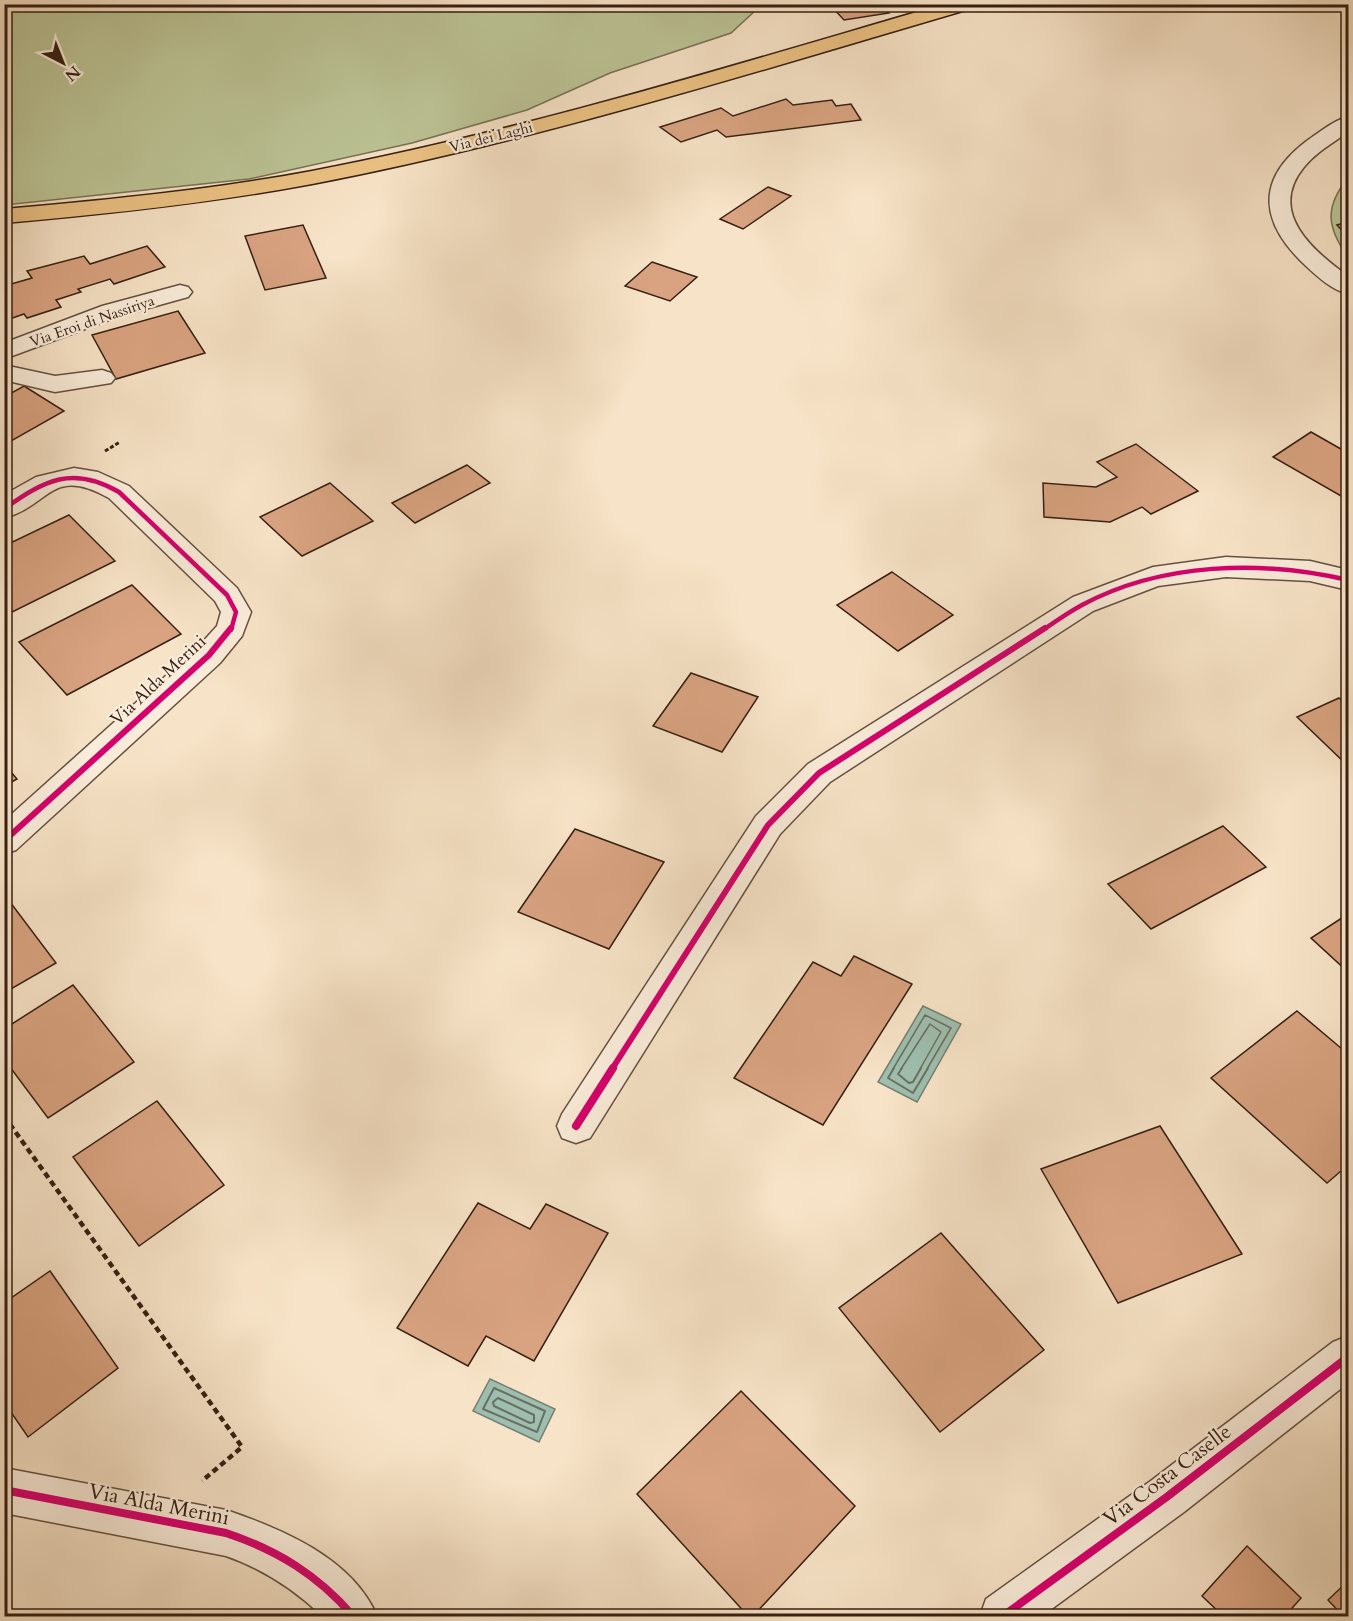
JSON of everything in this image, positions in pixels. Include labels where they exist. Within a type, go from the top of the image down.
[{"type":"main road","name":"Via dei Laghi","points":[[4,216],[216,194],[357,169],[571,117],[966,4]]},
{"type":"street","points":[[1348,123],[1293,166],[1283,183],[1280,201],[1281,220],[1291,238],[1322,269],[1348,287]]},
{"type":"street","name":"Via Eroi di Nassiriya","points":[[4,352],[111,311],[180,292]]},
{"type":"street","points":[[4,372],[55,384],[102,378]]},
{"type":"street","name":"Via Alda Merini","points":[[4,509],[40,484],[81,476],[100,480],[119,492],[227,595],[236,612],[231,628],[209,655],[4,841]]},
{"type":"street","points":[[576,1125],[768,825],[819,773],[1083,604],[1153,577],[1226,567],[1310,571],[1348,580]]},
{"type":"street","name":"Via Costa Caselle","points":[[1003,1617],[1168,1496],[1348,1357]]},
{"type":"street","name":"Via Alda Merini","points":[[4,1490],[226,1533],[278,1552],[316,1578],[353,1617]]},
{"type":"path","points":[[4,1116],[242,1448],[155,1519]]},
{"type":"shaded area","points":[[5,4],[795,5],[756,10],[731,33],[610,73],[527,110],[412,143],[249,179],[5,205]]},
{"type":"shaded area","points":[[1348,178],[1348,257],[1332,227],[1331,218],[1335,198]]},
{"type":"water","points":[[923,1006],[961,1024],[917,1102],[878,1082]]},
{"type":"water","points":[[490,1379],[555,1409],[539,1442],[473,1411]]},
{"type":"building","points":[[881,4],[889,13],[844,20],[831,6]]},
{"type":"building","points":[[786,99],[793,105],[832,100],[836,106],[851,104],[861,120],[726,137],[717,130],[681,142],[660,127],[721,108],[733,116]]},
{"type":"building","points":[[768,187],[791,196],[743,229],[720,219]]},
{"type":"building","points":[[1348,222],[1348,237],[1337,225]]},
{"type":"building","points":[[303,225],[326,278],[265,290],[245,236]]},
{"type":"building","points":[[147,246],[165,267],[114,284],[110,279],[78,289],[81,292],[56,300],[61,307],[27,318],[24,314],[4,321],[4,286],[32,278],[27,271],[84,256],[90,264]]},
{"type":"building","points":[[652,262],[697,277],[670,301],[625,286]]},
{"type":"building","points":[[178,311],[205,353],[116,379],[92,335]]},
{"type":"building","points":[[24,386],[64,411],[4,445],[4,397]]},
{"type":"building","points":[[1311,432],[1348,453],[1348,500],[1273,457]]},
{"type":"building","points":[[1136,444],[1198,491],[1151,514],[1142,507],[1110,522],[1044,517],[1043,483],[1096,487],[1117,477],[1097,462]]},
{"type":"building","points":[[467,465],[490,483],[415,523],[392,503]]},
{"type":"building","points":[[330,483],[373,521],[302,556],[260,517]]},
{"type":"building","points":[[69,515],[115,561],[4,616],[4,546]]},
{"type":"building","points":[[892,572],[953,615],[898,651],[837,605]]},
{"type":"building","points":[[132,585],[181,634],[67,695],[19,642]]},
{"type":"building","points":[[691,673],[758,697],[722,752],[653,726]]},
{"type":"building","points":[[1339,698],[1348,706],[1348,766],[1297,717]]},
{"type":"building","points":[[4,764],[17,779],[4,786]]},
{"type":"building","points":[[1223,826],[1266,867],[1151,929],[1108,884]]},
{"type":"building","points":[[575,829],[664,862],[609,949],[518,912]]},
{"type":"building","points":[[4,894],[56,963],[4,993]]},
{"type":"building","points":[[1348,914],[1348,972],[1311,938]]},
{"type":"building","points":[[854,956],[912,984],[823,1125],[734,1078],[813,962],[841,976]]},
{"type":"building","points":[[73,985],[134,1062],[48,1118],[4,1059],[4,1029]]},
{"type":"building","points":[[1297,1011],[1348,1054],[1348,1165],[1327,1183],[1211,1078]]},
{"type":"building","points":[[157,1101],[224,1185],[139,1246],[73,1157]]},
{"type":"building","points":[[1160,1126],[1242,1254],[1118,1303],[1041,1169]]},
{"type":"building","points":[[478,1203],[530,1229],[546,1204],[608,1233],[534,1361],[486,1336],[468,1366],[397,1328]]},
{"type":"building","points":[[941,1233],[1044,1350],[940,1432],[839,1308]]},
{"type":"building","points":[[50,1271],[118,1368],[28,1437],[4,1402],[4,1303]]},
{"type":"building","points":[[741,1391],[855,1506],[753,1616],[748,1616],[637,1494]]},
{"type":"building","points":[[1247,1546],[1301,1598],[1285,1616],[1223,1616],[1202,1596]]},
{"type":"building","points":[[1348,1581],[1348,1616],[1343,1616],[1328,1600]]},
{"type":"cycle path","points":[[4,509],[32,490],[60,478],[88,478],[103,483],[119,492],[227,595],[236,612],[231,629],[209,655],[4,841]]},
{"type":"cycle path","points":[[576,1126],[768,825],[819,773],[1083,604],[1153,577],[1226,567],[1310,571],[1348,580]]},
{"type":"cycle path","points":[[1003,1616],[1168,1496],[1348,1357]]},
{"type":"cycle path","points":[[4,1490],[226,1533],[245,1539],[280,1555],[312,1576],[353,1616]]}]
